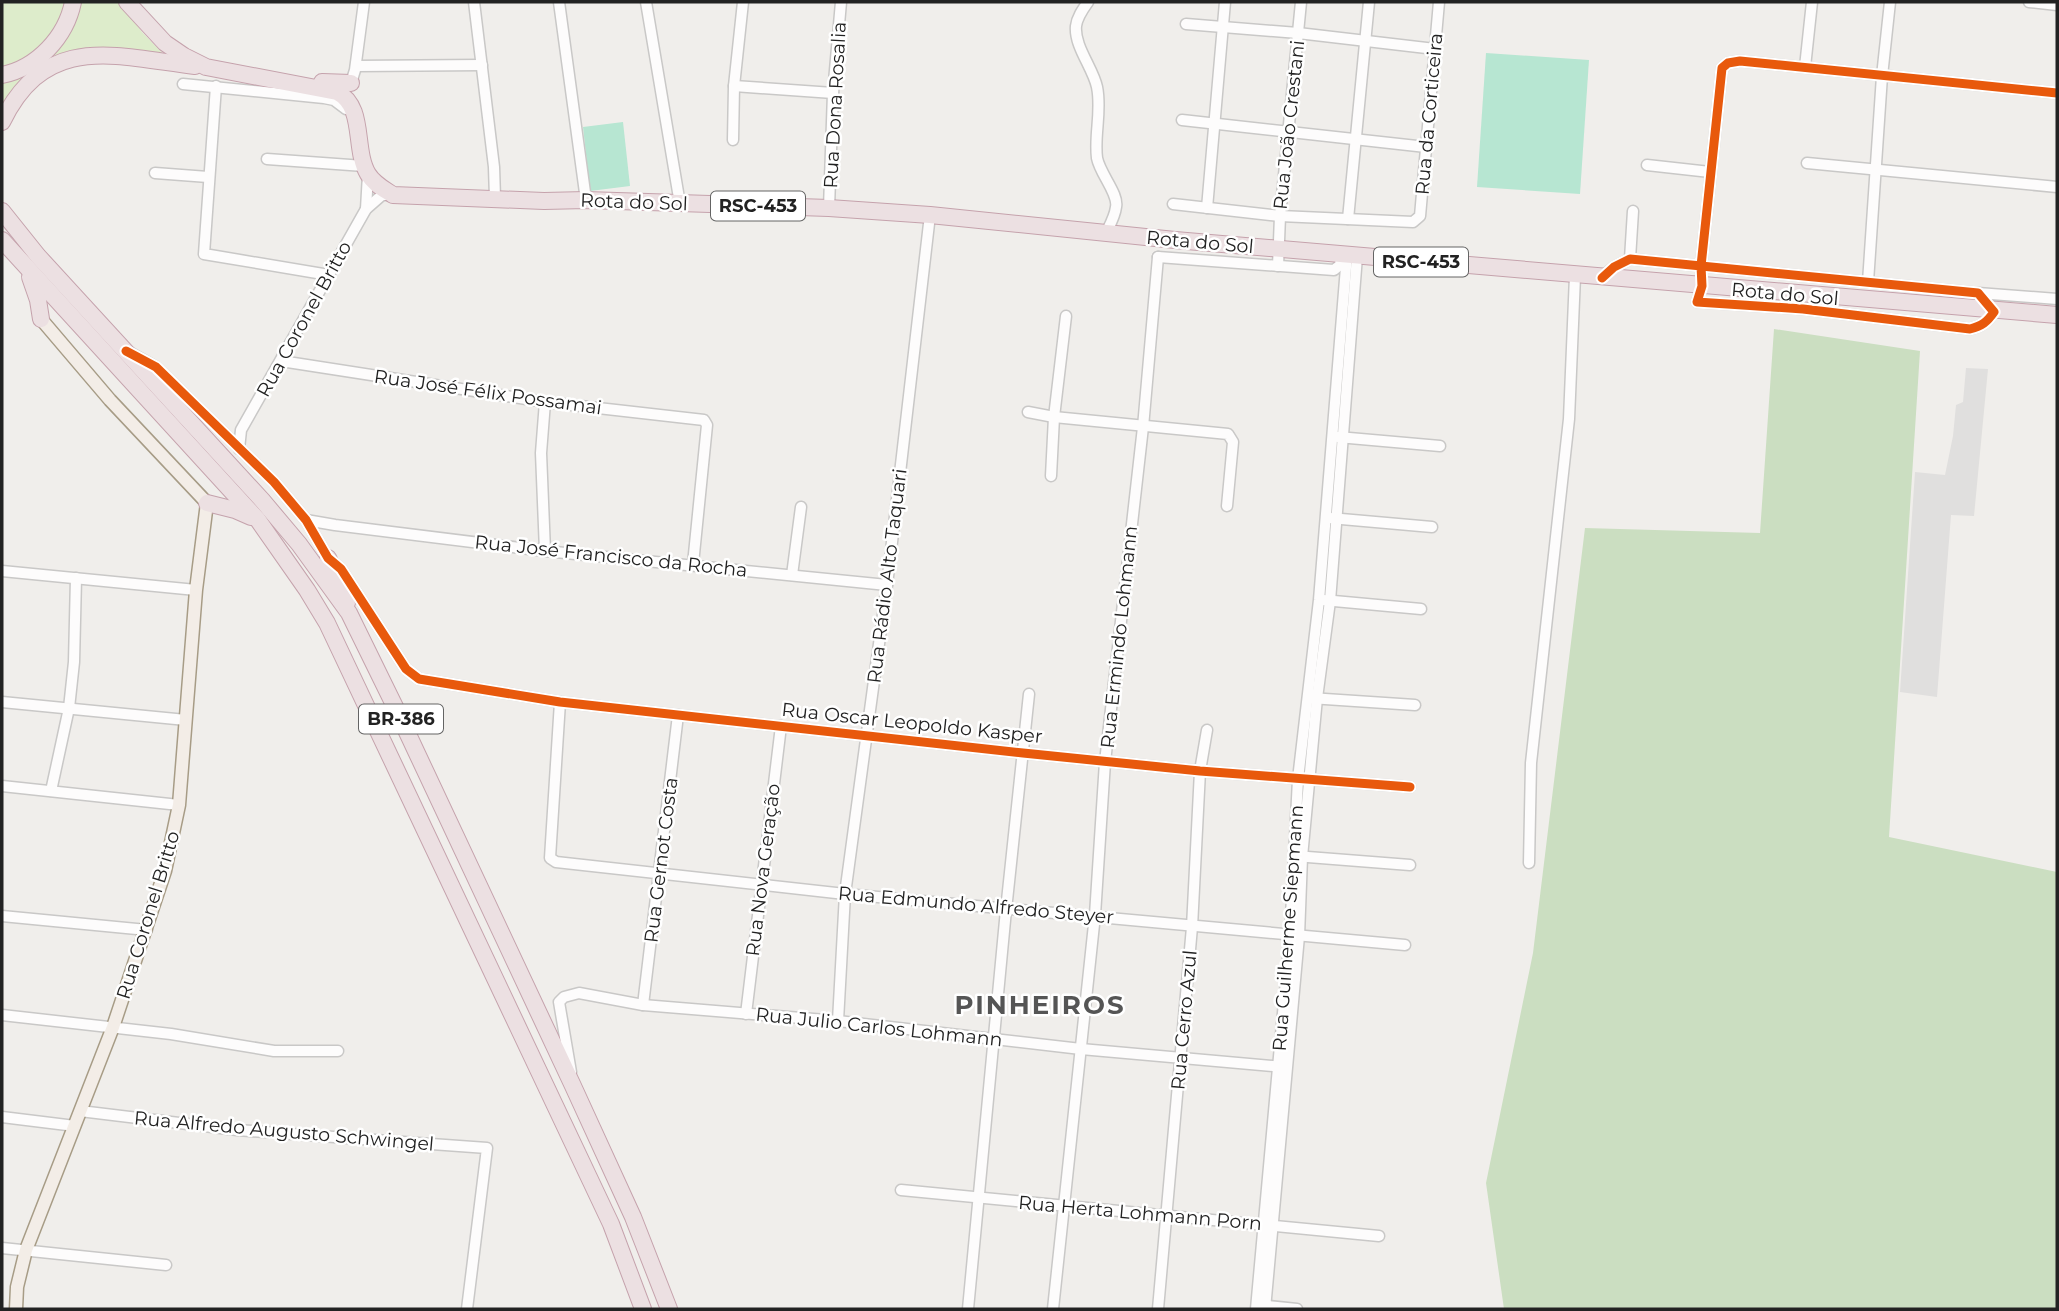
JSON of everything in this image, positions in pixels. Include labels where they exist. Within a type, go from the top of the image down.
[{"type":"highway","points":[[2,75],[35,61],[49,50],[69,19],[73,2]]},
{"type":"highway","points":[[127,2],[165,43],[184,57],[206,67]]},
{"type":"highway","points":[[2,121],[17,94],[29,82],[60,63],[102,54],[264,76],[351,83]]},
{"type":"highway","points":[[264,76],[337,92],[349,100]]},
{"type":"highway","points":[[300,85],[340,87],[351,83]]},
{"type":"highway","points":[[351,83],[349,100],[365,166],[375,183],[393,195]]},
{"type":"highway","points":[[351,83],[361,103],[365,166]]},
{"type":"highway","name":"Rota do Sol","points":[[393,195],[829,208],[930,215],[1279,249],[1347,262],[1602,278],[1994,312],[2057,315]]},
{"type":"highway","name":"BR-386","points":[[2,210],[38,256],[262,500],[299,544],[349,612],[573,1086],[633,1217],[669,1309]]},
{"type":"highway","name":"BR-386","points":[[2,240],[258,520],[307,590],[346,660],[606,1212],[643,1309]]},
{"type":"highway","points":[[26,268],[38,300],[41,319]]},
{"type":"highway","points":[[207,503],[235,510],[258,520]]},
{"type":"highway","points":[[324,551],[344,591],[349,612]]},
{"type":"main road","points":[[41,319],[110,400],[207,503]]},
{"type":"main road","name":"Rua Coronel Britto","points":[[16,1309],[17,1287],[26,1250],[113,1027],[165,871],[179,805],[196,590],[207,503]]},
{"type":"street","points":[[351,83],[356,66],[364,2]]},
{"type":"street","points":[[474,2],[494,167],[495,198]]},
{"type":"street","points":[[559,2],[586,200]]},
{"type":"street","points":[[646,2],[680,204]]},
{"type":"street","points":[[733,140],[734,86],[743,2]]},
{"type":"street","name":"Rua Dona Rosalia","points":[[829,208],[833,93],[841,2]]},
{"type":"street","points":[[1088,2],[1076,27],[1080,46],[1097,87],[1099,164],[1102,175],[1115,195],[1117,205],[1106,233]]},
{"type":"street","points":[[1207,208],[1225,2]]},
{"type":"street","name":"Rua João Crestani","points":[[1278,266],[1287,133],[1301,2]]},
{"type":"street","points":[[1173,204],[1280,216],[1348,219],[1369,2]]},
{"type":"street","name":"Rua da Corticeira","points":[[1348,219],[1413,222],[1420,215],[1440,2]]},
{"type":"street","points":[[1805,67],[1812,2]]},
{"type":"street","points":[[1868,282],[1882,76],[1890,2]]},
{"type":"street","points":[[2029,2],[2057,5]]},
{"type":"street","points":[[1186,24],[1298,33],[1436,49]]},
{"type":"street","points":[[1702,286],[1701,266],[1722,68],[1728,62],[1805,67],[2057,93]]},
{"type":"street","points":[[356,66],[482,65]]},
{"type":"street","points":[[183,84],[324,98],[342,104],[355,119]]},
{"type":"street","points":[[216,86],[204,254],[329,275]]},
{"type":"street","points":[[734,86],[833,93]]},
{"type":"street","points":[[1182,120],[1215,126],[1426,146]]},
{"type":"street","points":[[267,159],[365,166],[366,209]]},
{"type":"street","points":[[1807,163],[2057,187]]},
{"type":"street","points":[[1647,165],[1710,172]]},
{"type":"street","points":[[155,173],[208,177]]},
{"type":"street","points":[[366,209],[382,195],[393,195]]},
{"type":"street","name":"Rua Coronel Britto","points":[[239,449],[241,429],[366,209]]},
{"type":"street","points":[[1630,259],[1633,211]]},
{"type":"street","name":"Rua Rádio Alto Taquari","points":[[838,1021],[845,894],[887,585],[930,215]]},
{"type":"street","points":[[1145,237],[1158,257],[1334,270],[1347,262]]},
{"type":"street","name":"Rua Ermindo Lohmann","points":[[1054,1309],[1095,915],[1105,762],[1143,427],[1158,257]]},
{"type":"street","points":[[1602,278],[1614,267],[1630,259],[2057,299]]},
{"type":"street","name":"Rua Guilherme Siepmann","points":[[1311,698],[1324,651],[1324,601],[1347,262]]},
{"type":"street","points":[[1529,863],[1531,763],[1569,419],[1575,276]]},
{"type":"street","points":[[1978,293],[1994,312]]},
{"type":"street","points":[[1051,476],[1066,316]]},
{"type":"street","points":[[126,351],[156,367],[274,482],[306,520],[324,551]]},
{"type":"street","name":"Rua José Félix Possamai","points":[[281,361],[545,402],[704,420],[707,425],[693,564]]},
{"type":"street","points":[[545,402],[541,453],[545,551]]},
{"type":"street","points":[[1028,412],[1143,427],[1228,434],[1233,442],[1227,506]]},
{"type":"street","name":"Rua Coronel Britto","points":[[228,438],[241,429]]},
{"type":"street","points":[[1337,437],[1440,446]]},
{"type":"street","points":[[792,575],[801,507]]},
{"type":"street","points":[[1330,518],[1432,527]]},
{"type":"street","name":"Rua José Francisco da Rocha","points":[[306,520],[545,551],[887,585]]},
{"type":"street","points":[[324,551],[335,525]]},
{"type":"street","name":"Rua Oscar Leopoldo Kasper","points":[[324,551],[341,569],[412,676],[427,681],[560,702],[1105,762],[1410,787]]},
{"type":"street","points":[[2,571],[196,590]]},
{"type":"street","points":[[51,791],[69,708],[75,649],[76,578]]},
{"type":"street","points":[[1324,601],[1421,609]]},
{"type":"street","name":"Rua Guilherme Siepmann","points":[[1261,1307],[1295,936],[1297,856],[1311,698],[1311,650],[1324,601]]},
{"type":"street","points":[[1311,650],[1324,651]]},
{"type":"street","points":[[968,1309],[1029,694]]},
{"type":"street","points":[[1311,698],[1415,705]]},
{"type":"street","points":[[2,702],[186,720]]},
{"type":"street","name":"Rua Edmundo Alfredo Steyer","points":[[560,702],[550,858],[556,862],[1006,910],[1095,915],[1192,927],[1405,945]]},
{"type":"street","name":"Rua Gernot Costa","points":[[643,1005],[678,715]]},
{"type":"street","name":"Rua Nova Geração","points":[[746,1014],[781,726]]},
{"type":"street","name":"Rua Cerro Azul","points":[[1158,1309],[1192,927],[1200,771],[1207,730]]},
{"type":"street","points":[[2,786],[179,805]]},
{"type":"street","points":[[1297,856],[1410,865]]},
{"type":"street","points":[[2,916],[147,930]]},
{"type":"street","name":"Rua Julio Carlos Lohmann","points":[[573,1086],[559,1002],[564,997],[579,993],[643,1005],[838,1021],[1081,1049],[1283,1067]]},
{"type":"street","points":[[2,1015],[113,1027],[274,1051],[338,1051]]},
{"type":"street","name":"Rua Alfredo Augusto Schwingel","points":[[80,1111],[237,1130],[487,1148],[467,1309]]},
{"type":"street","points":[[2,1117],[75,1126]]},
{"type":"street","name":"Rua Herta Lohmann Porn","points":[[901,1190],[1379,1236]]},
{"type":"street","points":[[2,1248],[166,1265]]},
{"type":"street","points":[[1261,1307],[1297,1309]]},
{"type":"green space","points":[[2,2],[67,2],[55,30],[33,55],[2,70]]},
{"type":"green space","points":[[76,2],[120,2],[142,32],[166,57],[84,50],[2,110],[2,78],[22,72]]},
{"type":"green space","points":[[1486,53],[1589,60],[1580,194],[1477,187]]},
{"type":"green space","points":[[623,122],[630,186],[590,191],[583,127]]},
{"type":"green space","points":[[1774,329],[1920,351],[1889,837],[2057,872],[2057,1309],[1504,1309],[1486,1183],[1533,953],[1585,528],[1760,533]]},
{"type":"shaded area","points":[[1966,368],[1988,369],[1974,516],[1951,515],[1937,697],[1900,692],[1915,472],[1945,475],[1956,405],[1963,402]]},
{"type":"cycle path","points":[[1602,278],[1614,267],[1630,259],[1978,293],[1994,312],[1978,326],[1970,329],[1803,309],[1697,302],[1702,286],[1701,266],[1722,68],[1728,63],[1740,61],[2057,93]]},
{"type":"cycle path","points":[[126,351],[156,367],[274,482],[306,520],[328,558],[341,569],[406,669],[419,679],[560,702],[1023,753],[1200,771],[1410,787]]},
{"type":"district","name":"PINHEIROS","points":[[1040,1005]]}]
